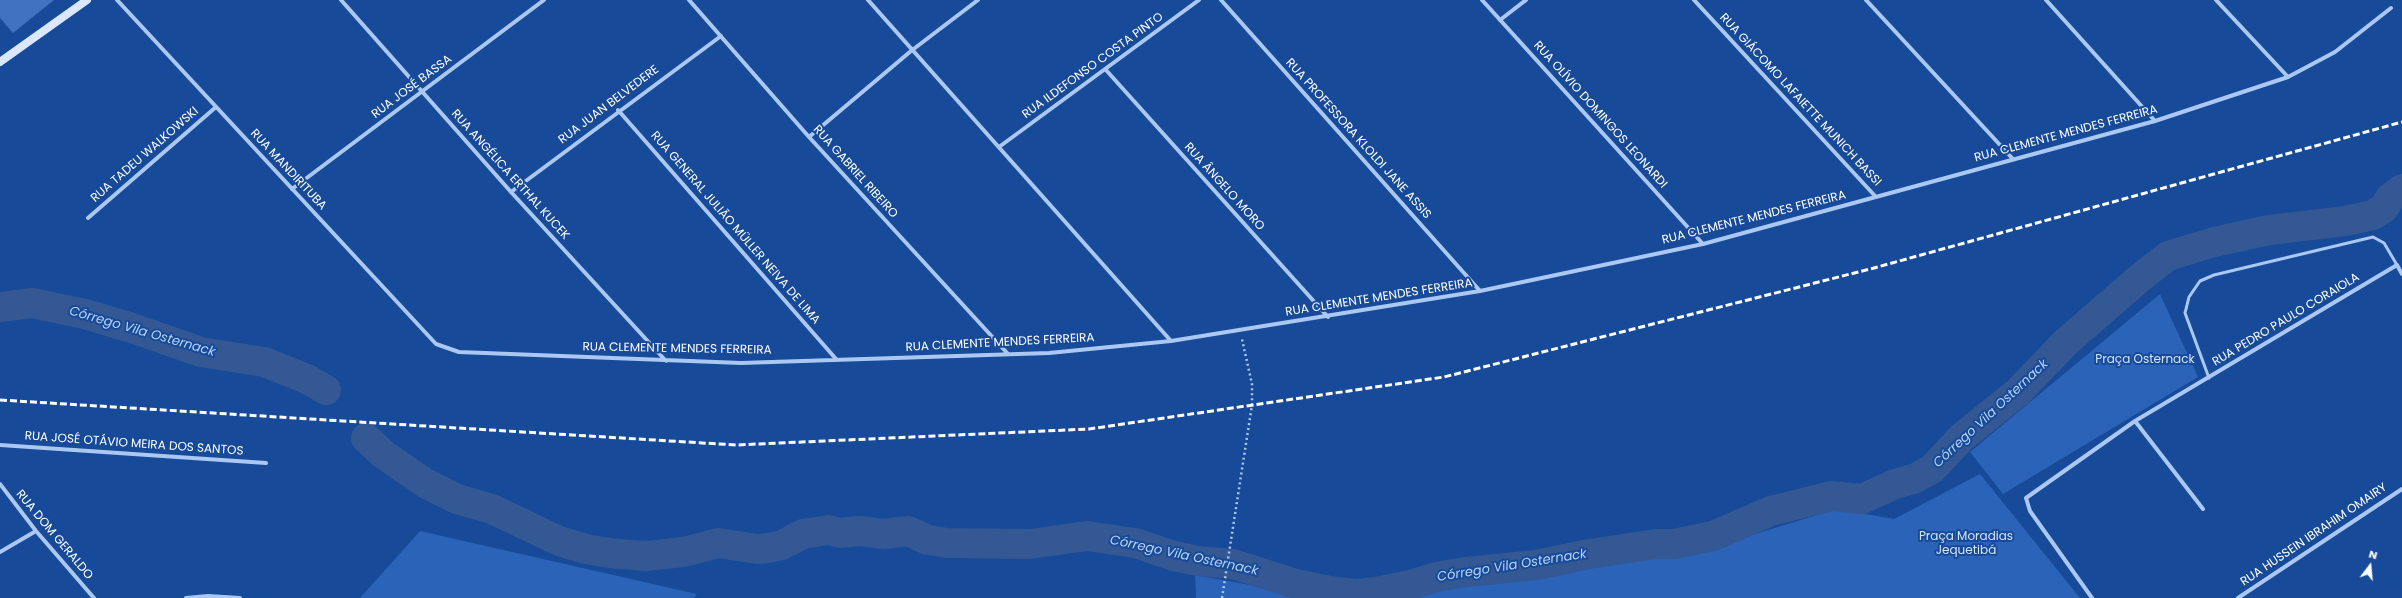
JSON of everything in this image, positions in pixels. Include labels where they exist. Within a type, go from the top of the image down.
[{"type":"street","points":[[0,62],[87,0]]},
{"type":"street","name":"RUA MANDIRITUBA","points":[[117,0],[436,344],[447,350]]},
{"type":"street","name":"RUA ANGÉLICA ERTHAL KUCEK","points":[[341,0],[511,192],[666,361]]},
{"type":"street","name":"RUA JOSÉ BASSA","points":[[292,189],[544,0]]},
{"type":"street","name":"RUA GABRIEL RIBEIRO","points":[[690,0],[809,137],[1008,354]]},
{"type":"street","points":[[868,0],[911,51],[999,147],[1171,342]]},
{"type":"street","points":[[809,137],[911,51],[978,0]]},
{"type":"street","name":"RUA ILDEFONSO COSTA PINTO","points":[[999,147],[1106,70],[1199,0]]},
{"type":"street","name":"RUA PROFESSORA KLOLDI JANE ASSIS","points":[[1221,0],[1480,291]]},
{"type":"street","name":"RUA OLÍVIO DOMINGOS LEONARDI","points":[[1482,0],[1703,244]]},
{"type":"street","points":[[1500,20],[1526,0]]},
{"type":"street","name":"RUA GIÁCOMO LAFAIETTE MUNICH BASSI","points":[[1694,0],[1876,197]]},
{"type":"street","points":[[1866,0],[2013,159]]},
{"type":"street","points":[[2046,0],[2154,121]]},
{"type":"street","points":[[2216,0],[2288,77]]},
{"type":"street","name":"RUA CLEMENTE MENDES FERREIRA","points":[[447,350],[459,352],[741,363],[1049,353],[1171,342],[1480,291],[1703,244],[2154,121],[2288,77],[2335,52],[2391,8]]},
{"type":"street","name":"RUA JUAN BELVEDERE","points":[[511,192],[618,110],[720,36]]},
{"type":"street","name":"RUA ÂNGELO MORO","points":[[1106,70],[1328,317]]},
{"type":"street","name":"RUA TADEU WALKOWSKI","points":[[88,218],[216,107]]},
{"type":"street","name":"RUA GENERAL JULIÃO MÜLLER NEIVA DE LIMA","points":[[618,110],[836,359]]},
{"type":"street","points":[[2397,265],[2402,274]]},
{"type":"street","name":"RUA PEDRO PAULO CORAIOLA","points":[[2092,598],[2030,511],[2026,498],[2135,422],[2397,265]]},
{"type":"street","points":[[2135,422],[2203,509]]},
{"type":"street","name":"RUA JOSÉ OTÁVIO MEIRA DOS SANTOS","points":[[0,445],[266,463]]},
{"type":"street","name":"RUA DOM GERALDO","points":[[0,484],[36,531],[94,598]]},
{"type":"street","name":"RUA HUSSEIN IBRAHIM OMAIRY","points":[[2238,598],[2402,489]]},
{"type":"street","points":[[0,552],[36,531]]},
{"type":"street","points":[[186,598],[208,596],[240,598]]},
{"type":"lane","points":[[2209,378],[2186,313],[2189,296],[2200,281],[2214,275],[2373,237],[2384,243],[2397,265]]},
{"type":"path","points":[[1222,598],[1252,405],[1252,384],[1240,331]]},
{"type":"green space","name":"Praça Osternack","points":[[2160,294],[2198,377],[2003,494],[1970,452]]},
{"type":"green space","name":"Praça Moradias Jequetibá","points":[[1980,474],[2080,598],[1386,598],[1476,580],[1709,548],[1837,509],[1894,519]]},
{"type":"green space","points":[[420,531],[697,594],[694,598],[360,598]]},
{"type":"green space","points":[[1195,575],[1323,598],[1196,598]]},
{"type":"building","points":[[0,0],[54,0],[13,33],[0,18]]},
{"type":"waterway","name":"Córrego Vila Osternack","points":[[366,438],[383,454],[425,483],[457,499],[492,509],[559,541],[586,549],[609,553],[646,556],[684,552],[718,543],[757,549],[769,548],[782,545],[803,534],[828,530],[840,533],[859,531],[884,534],[908,531],[928,540],[947,543],[1030,544],[1087,536],[1135,543],[1174,556],[1198,561],[1233,564],[1296,584],[1330,591],[1356,594],[1376,592],[1410,585],[1436,577],[1466,572],[1536,565],[1589,554],[1656,544],[1674,544],[1713,536],[1771,511],[1831,496],[1862,499],[1895,484],[1916,478],[1932,469],[1962,437],[2018,392],[2066,342],[2141,277],[2168,256],[2214,242],[2269,230],[2346,221],[2373,215],[2384,208],[2390,198],[2402,189]]},
{"type":"waterway","name":"Córrego Vila Osternack","points":[[0,307],[32,303],[85,314],[132,328],[201,352],[264,362],[307,379],[326,390]]},
{"type":"railway","points":[[0,400],[736,445],[1089,429],[1444,377],[1874,268],[2402,122]]}]
